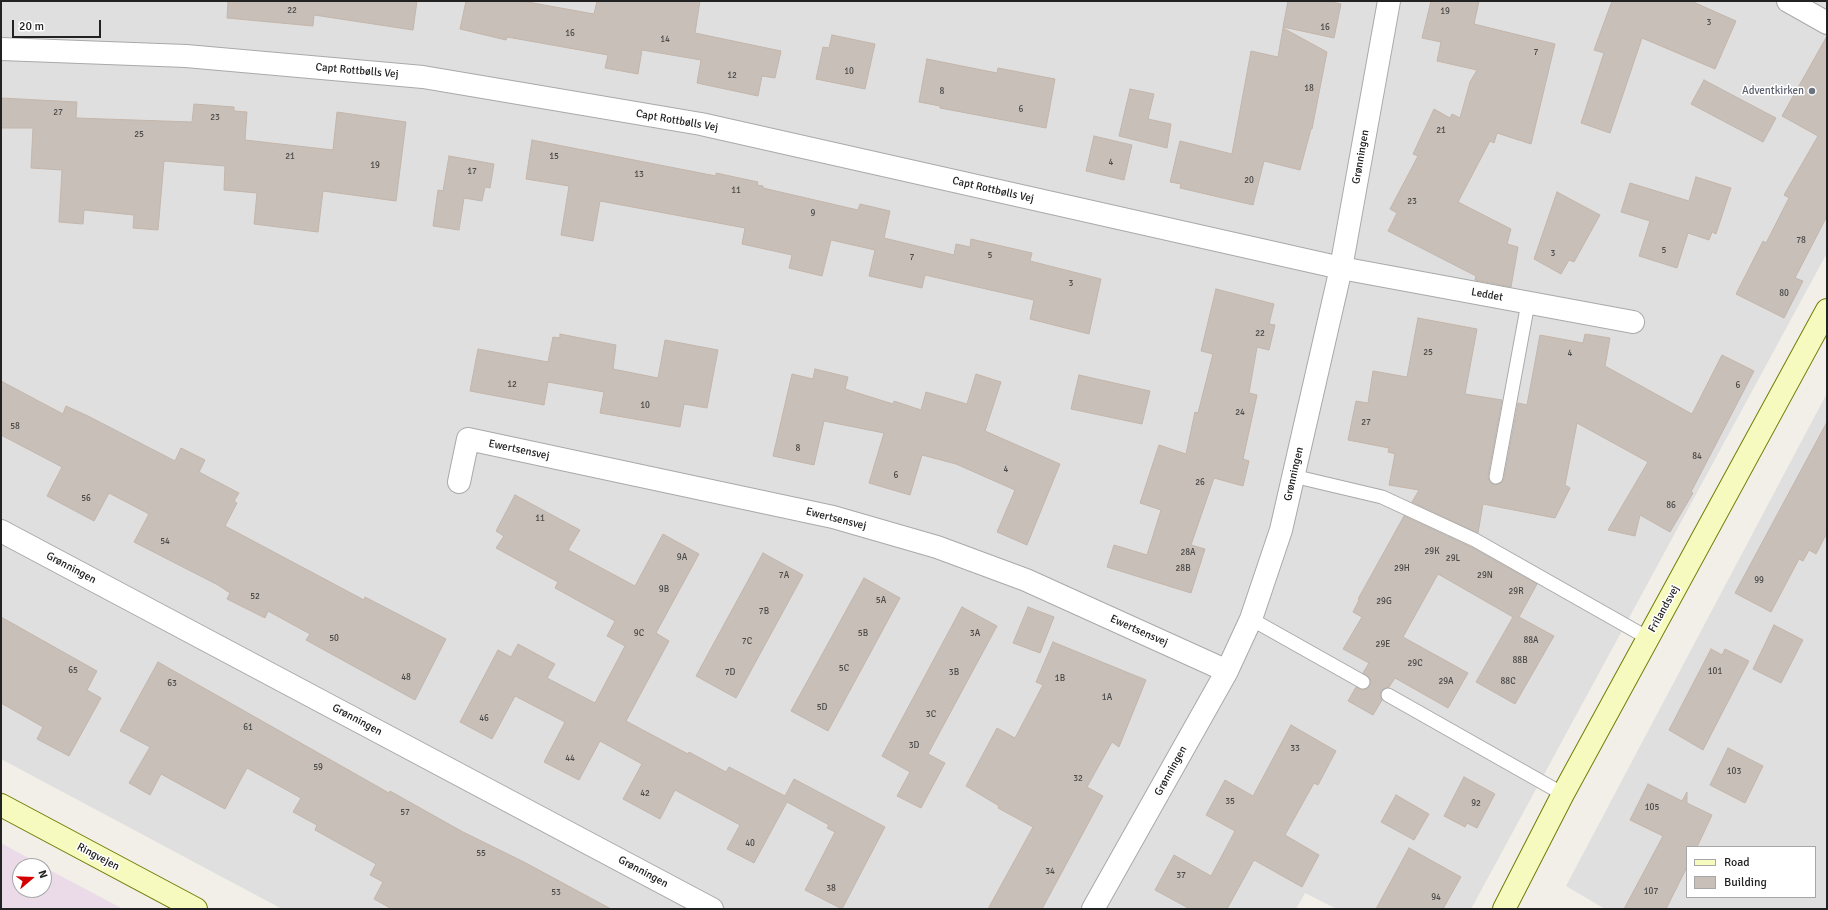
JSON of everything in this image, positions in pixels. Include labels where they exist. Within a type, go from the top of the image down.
[{"type":"street","name":"Grønningen","points":[[1093,909],[1227,671],[1251,619],[1281,530],[1341,268],[1389,1]]},
{"type":"street","points":[[1788,1],[1827,23]]},
{"type":"street","name":"Capt Rottbølls Vej","points":[[1,49],[186,56],[423,77],[701,124],[1341,268]]},
{"type":"street","name":"Leddet","points":[[1341,268],[1633,322]]},
{"type":"street","name":"Frilandsvej","points":[[1504,909],[1563,794],[1827,310]]},
{"type":"street","name":"Ewertsensvej","points":[[459,482],[468,439],[832,517],[937,547],[1026,580],[1227,671]]},
{"type":"street","name":"Grønningen","points":[[1,531],[712,909]]},
{"type":"street","name":"Ringvejen","points":[[1,805],[196,909]]},
{"type":"lane","points":[[1496,477],[1528,303]]},
{"type":"lane","points":[[1293,476],[1382,497],[1475,540],[1648,638]]},
{"type":"lane","points":[[1251,619],[1363,682]]},
{"type":"lane","points":[[1388,695],[1563,794]]},
{"type":"shaded area","points":[[1,1],[1827,1],[1827,253],[1471,909],[1337,909],[1305,893],[1296,909],[282,909],[1,759]]},
{"type":"shaded area","points":[[1827,393],[1827,909],[1605,909],[1566,886]]},
{"type":"shaded area","points":[[1,843],[28,858],[12,858],[12,898],[52,898],[52,871],[123,909],[1,909]]},
{"type":"building","points":[[228,1],[417,1],[413,30],[314,15],[313,26],[227,18]]},
{"type":"building","points":[[466,1],[522,1],[594,14],[597,1],[700,1],[695,33],[781,51],[775,78],[762,76],[758,96],[697,83],[701,60],[642,50],[638,74],[605,68],[608,55],[507,37],[506,40],[460,29]]},
{"type":"building","points":[[1288,1],[1327,1],[1341,4],[1334,38],[1283,27]]},
{"type":"building","points":[[1431,1],[1479,1],[1474,24],[1555,44],[1531,144],[1497,133],[1494,143],[1490,141],[1458,202],[1511,229],[1507,244],[1518,247],[1511,287],[1475,280],[1476,276],[1388,231],[1397,213],[1390,209],[1418,156],[1413,154],[1434,109],[1450,118],[1452,114],[1460,118],[1470,82],[1477,70],[1437,61],[1441,42],[1422,38]]},
{"type":"building","points":[[1612,1],[1691,1],[1736,21],[1715,69],[1642,38],[1610,133],[1581,123],[1604,53],[1594,50]]},
{"type":"building","points":[[1283,28],[1327,52],[1312,129],[1300,170],[1264,161],[1253,205],[1180,188],[1181,184],[1170,182],[1180,141],[1232,154],[1251,51],[1278,57]]},
{"type":"building","points":[[832,35],[875,44],[865,89],[816,79],[823,47],[829,48]]},
{"type":"building","points":[[1827,36],[1827,216],[1795,278],[1803,281],[1784,318],[1736,294],[1763,241],[1766,243],[1789,198],[1784,195],[1818,136],[1782,116]]},
{"type":"building","points":[[927,59],[997,73],[998,68],[1055,79],[1046,128],[940,108],[940,106],[919,102]]},
{"type":"building","points":[[1704,80],[1776,118],[1763,142],[1691,104]]},
{"type":"building","points":[[1130,89],[1154,94],[1148,119],[1171,124],[1167,148],[1119,136]]},
{"type":"building","points":[[1,98],[77,102],[76,118],[192,122],[194,104],[234,107],[234,111],[247,112],[245,140],[333,150],[337,112],[406,122],[396,201],[323,191],[318,232],[254,224],[257,193],[224,190],[225,166],[164,161],[158,230],[133,228],[134,215],[84,210],[83,224],[59,222],[62,170],[31,168],[33,128],[1,128]]},
{"type":"building","points":[[1094,136],[1132,145],[1124,180],[1086,171]]},
{"type":"building","points":[[532,140],[716,176],[716,173],[758,182],[757,185],[763,186],[763,188],[858,210],[860,204],[890,211],[884,238],[954,255],[956,244],[970,247],[971,239],[1032,253],[1030,261],[1101,279],[1089,334],[1030,319],[1034,300],[925,275],[922,288],[869,276],[875,250],[831,240],[822,276],[789,268],[792,255],[742,244],[745,228],[600,201],[593,241],[561,235],[569,186],[526,179]]},
{"type":"building","points":[[449,156],[494,164],[490,188],[485,187],[482,201],[464,198],[459,230],[433,226],[438,190],[443,191]]},
{"type":"building","points":[[1696,177],[1731,188],[1716,234],[1712,232],[1709,240],[1688,233],[1677,268],[1639,256],[1650,221],[1621,212],[1630,183],[1689,201]]},
{"type":"building","points":[[1557,192],[1600,215],[1574,262],[1569,260],[1561,274],[1534,259]]},
{"type":"building","points":[[1216,289],[1274,304],[1269,324],[1275,325],[1269,350],[1257,347],[1249,393],[1257,395],[1243,459],[1249,461],[1243,486],[1214,478],[1191,545],[1205,549],[1191,593],[1107,567],[1114,545],[1147,555],[1161,510],[1140,503],[1159,445],[1186,454],[1195,412],[1198,413],[1213,354],[1201,351]]},
{"type":"building","points":[[1418,318],[1477,329],[1465,394],[1502,400],[1488,476],[1491,483],[1495,485],[1502,482],[1504,478],[1518,403],[1527,405],[1540,335],[1583,343],[1585,334],[1610,338],[1605,366],[1692,414],[1722,355],[1754,371],[1691,492],[1693,493],[1670,532],[1640,515],[1635,536],[1608,530],[1648,462],[1577,423],[1565,485],[1570,488],[1555,518],[1483,504],[1478,533],[1412,502],[1419,490],[1389,485],[1395,454],[1388,452],[1389,448],[1348,440],[1356,401],[1368,403],[1373,371],[1407,377]]},
{"type":"building","points":[[560,334],[616,345],[613,369],[658,378],[665,340],[718,350],[707,408],[684,404],[680,427],[600,413],[604,392],[548,382],[544,405],[470,391],[478,349],[548,362],[553,337],[560,338]]},
{"type":"building","points":[[815,369],[848,377],[845,389],[893,404],[894,401],[921,410],[926,392],[967,404],[976,374],[1001,382],[985,431],[1060,464],[1027,545],[997,532],[1015,490],[956,464],[922,455],[910,495],[869,483],[884,433],[824,421],[814,465],[773,456],[792,374],[813,379]]},
{"type":"building","points":[[1079,375],[1150,391],[1142,424],[1071,409]]},
{"type":"building","points":[[1,381],[63,414],[66,406],[88,416],[175,461],[181,448],[205,460],[199,472],[239,493],[234,501],[237,503],[225,526],[364,600],[365,597],[446,639],[415,700],[306,640],[310,634],[268,611],[265,618],[227,599],[230,593],[218,585],[134,542],[149,514],[109,493],[94,521],[47,496],[62,467],[1,435]]},
{"type":"building","points":[[1827,422],[1827,533],[1816,554],[1809,550],[1803,561],[1799,559],[1771,612],[1735,593]]},
{"type":"building","points":[[515,495],[580,530],[568,550],[635,586],[663,534],[699,554],[656,633],[669,641],[626,721],[688,754],[689,752],[726,772],[729,767],[785,796],[794,779],[885,827],[842,909],[805,890],[835,832],[827,828],[829,825],[787,802],[754,863],[727,849],[740,825],[675,790],[660,819],[623,799],[642,764],[600,741],[579,780],[544,762],[565,722],[515,696],[492,739],[460,722],[498,650],[511,657],[518,644],[555,664],[547,678],[595,703],[625,646],[607,636],[615,621],[555,588],[558,582],[496,548],[504,536],[496,531]]},
{"type":"building","points":[[1404,516],[1471,547],[1537,584],[1519,617],[1554,636],[1515,704],[1476,682],[1513,617],[1438,574],[1403,637],[1468,673],[1448,708],[1395,678],[1389,687],[1381,691],[1380,695],[1382,700],[1373,715],[1348,701],[1356,687],[1363,690],[1367,689],[1371,682],[1370,678],[1363,673],[1369,663],[1343,649],[1362,617],[1353,612],[1359,600],[1358,599]]},
{"type":"building","points":[[763,553],[803,575],[736,698],[696,676]]},
{"type":"building","points":[[864,578],[900,598],[828,731],[791,711]]},
{"type":"building","points":[[962,607],[997,626],[928,754],[945,763],[921,808],[897,796],[910,772],[882,756]]},
{"type":"building","points":[[1028,607],[1054,617],[1040,653],[1013,643]]},
{"type":"building","points":[[1,617],[97,671],[87,690],[101,698],[69,756],[37,739],[43,727],[1,703]]},
{"type":"building","points":[[1774,625],[1803,640],[1781,683],[1753,669]]},
{"type":"building","points":[[1053,642],[1146,680],[1119,747],[1112,742],[1087,787],[1103,796],[1042,909],[988,909],[1033,827],[998,808],[999,806],[966,786],[997,728],[1015,738],[1043,685],[1036,682]]},
{"type":"building","points":[[1711,649],[1722,655],[1725,649],[1749,661],[1703,750],[1669,730]]},
{"type":"building","points":[[158,662],[389,793],[390,791],[463,832],[524,862],[611,909],[392,909],[374,899],[383,882],[370,875],[376,864],[315,830],[317,825],[293,812],[301,798],[247,768],[225,809],[161,774],[150,795],[129,783],[150,747],[120,731]]},
{"type":"building","points":[[1291,725],[1336,751],[1318,785],[1314,783],[1285,835],[1319,855],[1302,887],[1254,860],[1227,909],[1190,909],[1155,890],[1174,855],[1211,876],[1235,831],[1206,815],[1225,780],[1253,796]]},
{"type":"building","points":[[1728,748],[1763,766],[1745,803],[1710,785]]},
{"type":"building","points":[[1464,777],[1495,794],[1477,828],[1467,823],[1465,827],[1444,816]]},
{"type":"building","points":[[1648,784],[1682,801],[1687,792],[1687,803],[1712,815],[1697,846],[1686,846],[1686,869],[1666,909],[1624,909],[1663,836],[1630,820]]},
{"type":"building","points":[[1396,795],[1429,814],[1414,840],[1381,822]]},
{"type":"building","points":[[1409,848],[1461,877],[1443,909],[1376,909]]},
{"type":"place","name":"Adventkirken","points":[[1812,91]]}]
